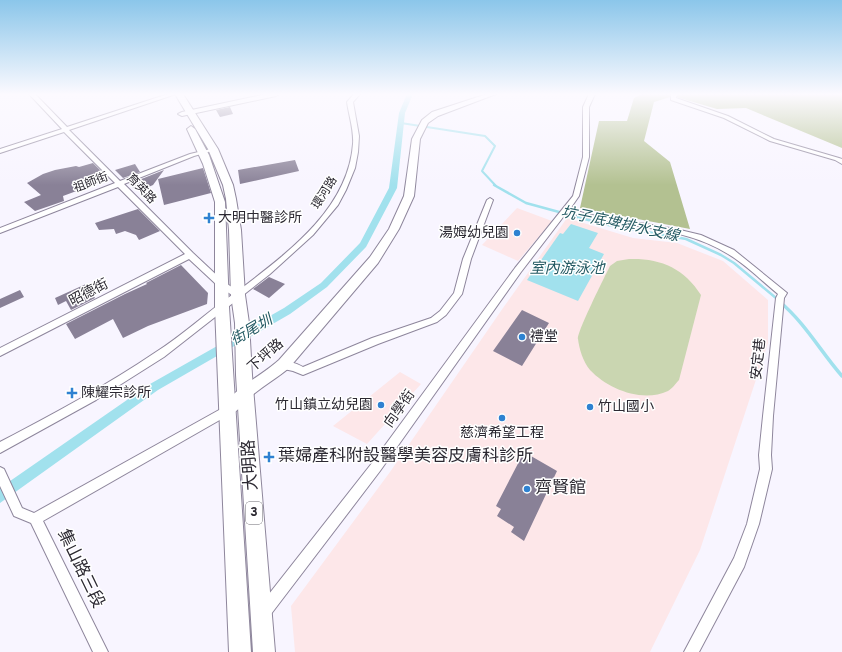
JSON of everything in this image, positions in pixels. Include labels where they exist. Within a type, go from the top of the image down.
[{"type":"main road","name":"3","points":[[193,124],[228,185],[231,199],[235,230],[238,295],[242,323],[245,384]]},
{"type":"main road","name":"3","points":[[208,151],[220,202],[222,307]]},
{"type":"main road","name":"大明路","points":[[222,307],[240,652]]},
{"type":"main road","name":"大明路","points":[[245,384],[264,652]]},
{"type":"street","name":"育英路","points":[[61,124],[190,255],[221,284],[238,295]]},
{"type":"street","points":[[0,151],[82,124]]},
{"type":"street","name":"環河路","points":[[238,295],[263,276],[310,233],[329,212],[343,190],[353,163],[356,132],[354,124]]},
{"type":"street","name":"下坪路","points":[[35,519],[228,410],[245,384],[273,374],[282,365],[311,334],[374,260],[394,229],[409,196],[416,139],[424,124]]},
{"type":"street","name":"向學街","points":[[261,616],[376,467],[518,270],[576,196],[583,173],[587,140],[587,124]]},
{"type":"street","points":[[741,124],[772,140],[837,159],[842,162]]},
{"type":"street","name":"祖師街","points":[[0,232],[192,155],[208,151]]},
{"type":"street","points":[[282,365],[294,367],[303,371],[375,341],[434,320],[443,313],[458,294],[467,259],[490,200]]},
{"type":"street","name":"安定巷","points":[[563,214],[676,231],[704,240],[731,252],[783,293],[779,302],[768,416],[765,455],[766,469],[753,524],[739,562],[691,652]]},
{"type":"street","name":"昭德街","points":[[0,352],[190,255]]},
{"type":"street","points":[[0,448],[88,399],[132,372],[182,339],[238,295]]},
{"type":"street","points":[[0,473],[18,512],[35,519]]},
{"type":"street","name":"集山路三段","points":[[35,519],[101,652]]},
{"type":"shaded area","name":"湯姆幼兒園","points":[[517,208],[552,221],[518,261],[482,245]]},
{"type":"shaded area","name":"竹山國小","points":[[567,218],[633,238],[677,243],[723,261],[768,300],[768,343],[700,550],[650,652],[295,652],[291,606],[390,472]]},
{"type":"shaded area","name":"竹山鎮立幼兒園","points":[[400,372],[421,384],[367,444],[333,426]]},
{"type":"green space","points":[[598,124],[648,124],[644,141],[670,162],[690,229],[580,208]]},
{"type":"green space","points":[[785,124],[842,124],[842,148]]},
{"type":"green space","points":[[629,259],[651,260],[670,266],[687,278],[701,295],[679,380],[668,391],[658,394],[637,395],[606,383],[590,370],[583,359],[579,347],[578,339],[582,326],[610,266],[617,261]]},
{"type":"water","name":"室內游泳池","points":[[571,224],[598,233],[589,248],[604,254],[578,301],[527,280],[560,233],[563,234]]},
{"type":"building","points":[[295,160],[299,171],[240,184],[238,170]]},
{"type":"building","points":[[93,163],[109,179],[63,196],[64,201],[35,211],[24,202],[41,195],[27,183],[43,174],[55,170],[76,166],[79,167]]},
{"type":"building","points":[[135,164],[140,172],[123,178],[115,170]]},
{"type":"building","points":[[203,168],[211,193],[164,205],[158,179]]},
{"type":"building","points":[[164,170],[153,185],[144,189],[143,186],[135,189],[129,184]]},
{"type":"building","points":[[138,209],[160,231],[139,240],[136,235],[125,231],[116,234],[114,229],[99,230],[95,223]]},
{"type":"building","points":[[181,265],[208,293],[207,304],[148,326],[123,338],[113,319],[75,339],[66,324],[147,284],[146,283]]},
{"type":"building","points":[[269,277],[285,284],[269,298],[253,289]]},
{"type":"building","points":[[86,284],[95,298],[71,310],[66,301],[58,305],[55,298]]},
{"type":"building","points":[[20,290],[24,297],[0,308],[0,299]]},
{"type":"building","name":"禮堂","points":[[522,310],[549,323],[522,366],[493,351]]},
{"type":"building","name":"齊賢館","points":[[524,452],[557,471],[524,541],[511,532],[514,527],[497,516],[501,509],[496,506]]},
{"type":"waterway","name":"街尾圳","points":[[0,496],[154,387],[287,311],[324,285],[363,245],[393,188],[401,124]]},
{"type":"waterway","name":"坑子底埤排水支線","points":[[410,124],[485,136],[495,146],[482,171],[496,186]]},
{"type":"waterway","name":"坑子底埤排水支線","points":[[494,185],[526,203],[603,224],[686,239],[721,255],[734,263],[782,303]]},
{"type":"waterway","name":"坑子底埤排水支線","points":[[780,302],[805,328],[842,376]]},
{"type":"place","name":"大明中醫診所","points":[[209,218]]},
{"type":"place","name":"湯姆幼兒園","points":[[517,233]]},
{"type":"place","name":"禮堂","points":[[522,337]]},
{"type":"place","name":"陳耀宗診所","points":[[72,393]]},
{"type":"place","name":"竹山鎮立幼兒園","points":[[381,405]]},
{"type":"place","name":"竹山國小","points":[[590,407]]},
{"type":"place","name":"慈濟希望工程","points":[[502,418]]},
{"type":"place","name":"葉婦產科附設醫學美容皮膚科診所","points":[[269,457]]},
{"type":"place","name":"齊賢館","points":[[527,489]]}]
